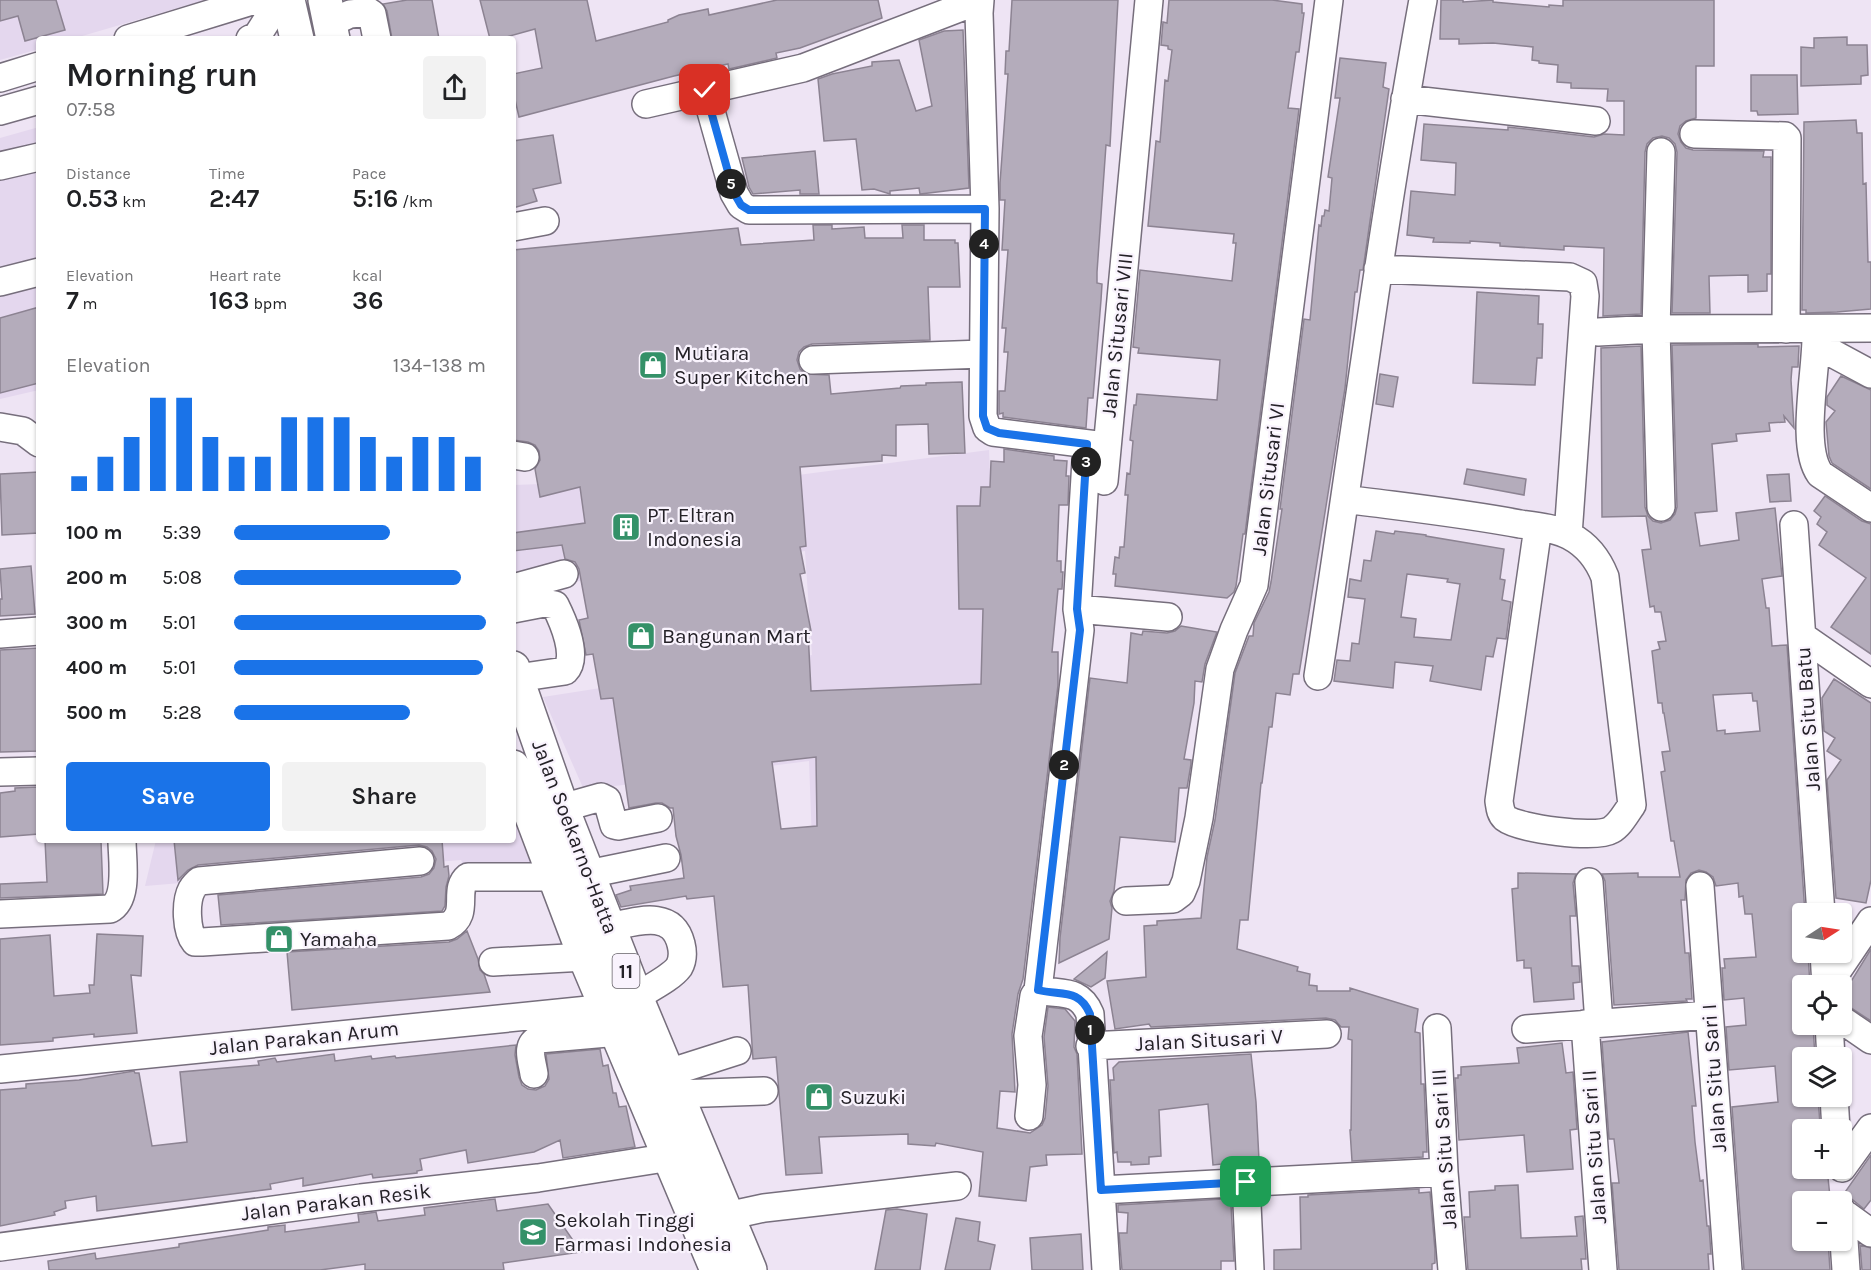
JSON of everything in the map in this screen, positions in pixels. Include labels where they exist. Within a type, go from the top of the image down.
[{"type":"highway","points":[[288,0],[296,36]]},
{"type":"highway","name":"Jalan Soekarno-Hatta","points":[[516,676],[562,808],[609,927],[621,1013],[671,1157],[717,1270]]},
{"type":"highway","name":"Jalan Soekarno-Hatta","points":[[516,775],[585,957],[621,1013],[672,1083],[750,1270]]},
{"type":"street","points":[[138,36],[255,0]]},
{"type":"street","points":[[257,36],[280,0]]},
{"type":"street","points":[[646,104],[803,68],[843,55],[980,0]]},
{"type":"street","name":"Jalan Situsari VIII","points":[[980,0],[985,209],[983,416],[987,428],[999,433],[1097,445],[1149,0]]},
{"type":"street","name":"Jalan Situsari VI","points":[[1125,901],[1173,899],[1181,892],[1186,880],[1199,818],[1220,669],[1254,585],[1329,0]]},
{"type":"street","points":[[1318,676],[1346,499],[1378,269],[1423,0]]},
{"type":"street","points":[[329,21],[350,14],[369,12],[372,14],[376,36]]},
{"type":"street","points":[[0,78],[36,67]]},
{"type":"street","points":[[705,90],[734,193],[741,205],[749,210],[985,209]]},
{"type":"street","points":[[1405,99],[1596,121]]},
{"type":"street","points":[[0,111],[36,101]]},
{"type":"street","points":[[1694,134],[1785,136],[1787,138],[1786,329]]},
{"type":"street","points":[[1661,152],[1656,329],[1661,507]]},
{"type":"street","points":[[0,166],[36,158]]},
{"type":"street","points":[[516,226],[545,221]]},
{"type":"street","points":[[1378,269],[1570,277],[1583,283],[1585,296],[1568,535]]},
{"type":"street","points":[[0,282],[36,273]]},
{"type":"street","points":[[1816,337],[1871,328]]},
{"type":"street","points":[[1598,332],[1656,329],[1786,329],[1816,337],[1871,374]]},
{"type":"street","points":[[1816,337],[1809,430],[1814,466],[1820,474],[1871,508]]},
{"type":"street","points":[[813,360],[983,354]]},
{"type":"street","points":[[0,427],[23,431],[36,440]]},
{"type":"street","points":[[1029,1116],[1032,1085],[1028,1036],[1034,996],[1038,990],[1084,616],[1097,445]]},
{"type":"street","points":[[1346,499],[1538,527],[1568,535],[1589,550],[1600,563],[1605,577],[1632,805],[1616,826],[1602,833],[1540,830],[1510,820],[1503,815],[1500,809],[1499,801],[1538,527]]},
{"type":"street","name":"Jalan Situ Batu","points":[[1794,525],[1820,903]]},
{"type":"street","points":[[516,587],[564,574]]},
{"type":"street","points":[[516,608],[544,603],[555,605],[572,655],[571,665],[566,671],[516,673]]},
{"type":"street","points":[[1084,616],[1168,617]]},
{"type":"street","points":[[0,634],[36,631]]},
{"type":"street","points":[[1802,636],[1871,684]]},
{"type":"street","points":[[0,772],[36,771]]},
{"type":"street","points":[[562,808],[604,797],[607,800],[614,825],[658,818]]},
{"type":"street","points":[[0,914],[110,909],[117,906],[123,893],[122,843]]},
{"type":"street","points":[[588,874],[666,858]]},
{"type":"street","points":[[420,861],[199,882],[192,888],[187,911],[191,937],[195,942],[202,942],[448,926],[456,922],[460,915],[462,887],[468,877],[554,877]]},
{"type":"street","name":"Jalan Situ Sari II","points":[[1589,882],[1592,1024],[1603,1270]]},
{"type":"street","name":"Jalan Situ Sari I","points":[[1700,886],[1728,1270]]},
{"type":"street","points":[[534,1074],[530,1047],[532,1042],[621,1013],[678,968],[683,956],[681,942],[673,927],[665,921],[651,920],[609,927]]},
{"type":"street","points":[[1834,975],[1871,921]]},
{"type":"street","points":[[493,963],[585,957]]},
{"type":"street","points":[[1038,990],[1074,995],[1085,1003],[1090,1014],[1090,1046],[1106,1270]]},
{"type":"street","name":"Jalan Parakan Arum","points":[[0,1069],[621,1013]]},
{"type":"street","points":[[1526,1029],[1709,1015]]},
{"type":"street","points":[[1852,1027],[1871,1040]]},
{"type":"street","name":"Jalan Situ Sari III","points":[[1437,1028],[1444,1172],[1452,1270]]},
{"type":"street","name":"Jalan Situsari V","points":[[1090,1046],[1327,1034]]},
{"type":"street","points":[[672,1083],[737,1051]]},
{"type":"street","points":[[672,1083],[764,1091]]},
{"type":"street","points":[[1852,1153],[1871,1128]]},
{"type":"street","name":"Jalan Parakan Resik","points":[[0,1247],[361,1198],[538,1178],[671,1157]]},
{"type":"street","points":[[1101,1190],[1444,1172]]},
{"type":"street","points":[[1246,1182],[1250,1270]]},
{"type":"street","points":[[727,1216],[764,1208],[957,1186]]},
{"type":"street","points":[[1852,1219],[1871,1233]]},
{"type":"street","points":[[1845,1251],[1846,1270]]},
{"type":"shaded area","points":[[0,0],[205,0],[82,36],[36,36],[36,50],[0,60]]},
{"type":"shaded area","points":[[36,128],[36,391],[0,399],[0,138]]},
{"type":"shaded area","points":[[989,450],[1009,863],[814,895],[809,761],[584,790],[543,697],[812,655],[805,551],[516,590],[516,485],[798,475]]},
{"type":"shaded area","points":[[516,826],[530,862],[465,868],[461,860],[145,886],[155,843],[516,843]]},
{"type":"building","points":[[0,0],[56,0],[65,30],[36,36],[25,41],[18,16],[0,21]]},
{"type":"building","points":[[407,0],[432,0],[438,36],[391,36],[387,11],[383,4]]},
{"type":"building","points":[[480,0],[587,0],[596,41],[668,22],[679,15],[708,9],[709,15],[777,0],[878,0],[882,18],[800,48],[776,53],[777,58],[729,69],[728,64],[674,76],[519,117],[516,104],[516,73],[542,68],[535,29],[510,36],[489,36]]},
{"type":"building","points":[[1012,0],[1118,0],[1110,146],[1106,145],[1097,272],[1097,283],[1102,284],[1101,300],[1093,398],[1088,398],[1086,428],[1003,417],[1003,413],[999,414],[999,391],[1005,391],[1008,352],[1004,352],[1006,328],[1002,328],[1008,250],[1002,250],[1005,200],[1000,200],[1000,183],[1008,74],[1005,74],[1006,51],[1009,51]]},
{"type":"building","points":[[1169,0],[1272,0],[1302,4],[1302,13],[1304,13],[1288,108],[1299,109],[1245,534],[1243,534],[1236,586],[1234,592],[1227,598],[1115,586],[1116,574],[1113,574],[1115,557],[1119,558],[1120,547],[1124,547],[1128,495],[1125,495],[1127,473],[1130,474],[1133,441],[1130,440],[1137,394],[1217,400],[1220,360],[1138,353],[1139,348],[1133,347],[1140,270],[1232,281],[1236,243],[1233,243],[1234,234],[1148,226],[1156,141],[1160,142],[1165,80],[1168,81],[1172,50],[1168,49],[1168,46],[1161,45],[1163,22],[1167,23]]},
{"type":"building","points":[[1441,0],[1463,0],[1463,2],[1493,0],[1493,2],[1549,7],[1549,5],[1563,6],[1563,0],[1714,0],[1714,66],[1696,66],[1696,118],[1680,126],[1678,134],[1686,148],[1693,150],[1764,151],[1763,157],[1771,157],[1771,274],[1767,274],[1767,291],[1748,292],[1748,275],[1709,276],[1710,313],[1672,313],[1677,152],[1675,144],[1669,138],[1662,136],[1653,138],[1647,144],[1645,152],[1641,314],[1603,316],[1604,248],[1564,246],[1564,250],[1500,246],[1500,243],[1470,241],[1470,243],[1433,242],[1434,238],[1407,235],[1411,191],[1455,195],[1456,163],[1421,160],[1424,124],[1508,130],[1508,127],[1594,137],[1604,134],[1624,135],[1624,101],[1607,101],[1608,89],[1571,88],[1571,83],[1557,82],[1558,65],[1532,60],[1533,47],[1493,43],[1459,44],[1459,39],[1440,39]]},
{"type":"building","points":[[963,30],[969,188],[920,194],[919,188],[890,191],[890,194],[874,189],[862,190],[856,139],[824,141],[818,79],[872,66],[872,62],[899,60],[916,111],[932,106],[919,40],[944,31]]},
{"type":"building","points":[[1847,37],[1847,45],[1867,45],[1868,75],[1861,76],[1861,84],[1801,86],[1801,47],[1814,48],[1814,38]]},
{"type":"building","points":[[1340,58],[1386,63],[1383,87],[1389,89],[1363,270],[1360,270],[1357,292],[1355,292],[1345,388],[1299,674],[1293,674],[1290,695],[1276,693],[1261,783],[1248,920],[1240,920],[1237,949],[1298,967],[1297,971],[1310,974],[1309,985],[1317,986],[1317,991],[1350,991],[1350,988],[1418,1009],[1415,1032],[1420,1033],[1421,1084],[1424,1084],[1427,1152],[1423,1152],[1423,1157],[1352,1161],[1350,1130],[1352,1040],[1348,1039],[1349,1027],[1341,1027],[1335,1020],[1326,1018],[1151,1027],[1149,1024],[1115,1029],[1107,981],[1146,977],[1144,926],[1157,925],[1157,921],[1201,918],[1207,857],[1215,820],[1235,673],[1249,636],[1253,636],[1254,623],[1269,592],[1271,582],[1282,509],[1280,509],[1304,319],[1310,320],[1319,225],[1321,226],[1325,210],[1329,211],[1332,178],[1328,177],[1340,98],[1335,98]]},
{"type":"building","points":[[1751,75],[1797,75],[1798,114],[1758,115],[1757,111],[1751,111]]},
{"type":"building","points":[[1856,120],[1857,133],[1862,133],[1863,184],[1866,183],[1868,262],[1871,262],[1871,309],[1806,313],[1806,310],[1802,310],[1804,122]]},
{"type":"building","points":[[553,135],[561,183],[533,189],[537,201],[516,207],[516,141]]},
{"type":"building","points":[[815,151],[819,194],[800,194],[800,190],[753,194],[742,158]]},
{"type":"building","points":[[813,225],[832,225],[832,229],[864,227],[865,238],[903,238],[902,225],[924,225],[924,240],[955,240],[955,243],[958,243],[960,287],[928,287],[930,340],[812,344],[799,352],[797,360],[800,369],[806,374],[829,375],[831,394],[926,385],[926,383],[962,382],[965,453],[929,454],[928,424],[896,425],[896,456],[882,455],[882,461],[800,467],[806,546],[800,547],[805,573],[800,574],[811,631],[808,631],[811,691],[981,684],[983,609],[959,609],[957,506],[980,506],[981,487],[990,487],[991,461],[1004,462],[1004,449],[1054,456],[1054,460],[1067,461],[1068,505],[1059,505],[1057,561],[1061,561],[1061,572],[1063,572],[1062,589],[1058,589],[1052,652],[1058,652],[1058,685],[1023,979],[1018,994],[1012,1034],[1015,1092],[1000,1091],[997,1128],[1030,1133],[1042,1125],[1045,1118],[1048,1086],[1044,1037],[1048,1007],[1065,1009],[1075,1021],[1074,1047],[1077,1054],[1082,1154],[1046,1155],[1047,1165],[1030,1167],[1026,1201],[979,1196],[983,1152],[936,1143],[935,1146],[908,1144],[908,1134],[819,1137],[822,1173],[786,1175],[776,1057],[753,1059],[748,985],[723,987],[714,896],[687,899],[686,896],[621,907],[616,895],[631,890],[630,886],[684,878],[681,855],[673,808],[656,803],[629,808],[613,698],[601,699],[593,654],[586,655],[579,620],[588,618],[579,569],[575,562],[565,559],[562,545],[516,551],[516,533],[585,523],[580,487],[540,497],[535,469],[540,460],[539,451],[535,445],[516,440],[516,250],[738,228],[741,245],[814,240]],"holes":[[[816,757],[817,826],[781,829],[772,762]]]},
{"type":"building","points":[[1477,292],[1539,296],[1538,324],[1543,324],[1542,358],[1537,358],[1535,385],[1473,383]]},
{"type":"building","points":[[36,308],[36,384],[0,393],[0,318]]},
{"type":"building","points":[[1672,345],[1799,346],[1798,367],[1792,367],[1791,380],[1794,428],[1784,416],[1785,422],[1769,423],[1770,431],[1736,434],[1737,441],[1712,444],[1717,511],[1695,513],[1700,546],[1739,540],[1736,513],[1775,508],[1782,576],[1762,579],[1766,608],[1769,608],[1772,646],[1787,645],[1804,903],[1792,903],[1792,963],[1809,963],[1809,975],[1792,975],[1792,1035],[1814,1035],[1814,1047],[1792,1047],[1792,1107],[1819,1107],[1820,1119],[1792,1119],[1792,1179],[1828,1179],[1829,1191],[1792,1191],[1792,1251],[1829,1251],[1830,1270],[1744,1270],[1732,1107],[1778,1102],[1775,1066],[1729,1070],[1726,1027],[1746,1025],[1744,998],[1724,1000],[1722,968],[1725,968],[1724,959],[1756,957],[1752,914],[1745,914],[1743,896],[1739,897],[1738,883],[1716,886],[1713,877],[1699,870],[1691,873],[1686,880],[1685,900],[1681,900],[1685,953],[1689,953],[1692,999],[1614,1005],[1605,881],[1602,874],[1638,873],[1638,877],[1680,877],[1674,841],[1671,841],[1661,772],[1665,771],[1662,752],[1670,751],[1662,703],[1658,703],[1652,651],[1660,649],[1658,642],[1666,641],[1661,612],[1655,612],[1654,606],[1650,607],[1642,550],[1651,549],[1646,516],[1602,517],[1601,348],[1641,346],[1645,507],[1648,516],[1653,521],[1661,523],[1670,520],[1677,507]],"holes":[[[1752,693],[1753,701],[1757,701],[1760,731],[1725,734],[1725,730],[1717,731],[1713,695]]]},
{"type":"building","points":[[1380,374],[1398,377],[1393,407],[1376,404]]},
{"type":"building","points":[[1841,376],[1871,390],[1871,489],[1832,463],[1829,456],[1826,422],[1835,411],[1827,405],[1827,397]]},
{"type":"building","points":[[1467,469],[1526,479],[1524,495],[1464,484]]},
{"type":"building","points":[[36,472],[36,533],[2,535],[0,474]]},
{"type":"building","points":[[1789,474],[1791,501],[1770,502],[1767,475]]},
{"type":"building","points":[[1825,496],[1862,521],[1871,524],[1871,654],[1831,627],[1866,578],[1819,545],[1827,532],[1817,524],[1821,517],[1814,511]]},
{"type":"building","points":[[1376,531],[1426,535],[1504,549],[1500,579],[1505,580],[1502,600],[1511,602],[1506,639],[1497,638],[1493,657],[1486,656],[1481,690],[1430,681],[1433,666],[1395,662],[1393,688],[1334,681],[1337,660],[1350,661],[1352,643],[1359,644],[1365,599],[1348,597],[1350,579],[1361,581],[1364,560],[1371,561]],"holes":[[[1407,574],[1448,579],[1447,582],[1460,584],[1451,640],[1414,637],[1416,619],[1401,617]]]},
{"type":"building","points":[[31,566],[35,614],[0,616],[0,599],[2,599],[0,569]]},
{"type":"building","points":[[1181,626],[1217,632],[1205,664],[1202,682],[1195,681],[1194,703],[1184,759],[1191,760],[1191,764],[1187,788],[1179,788],[1175,842],[1120,837],[1114,891],[1110,901],[1112,908],[1109,939],[1059,963],[1090,678],[1127,683],[1131,633],[1142,635],[1143,631],[1167,633]]},
{"type":"building","points":[[36,648],[36,751],[0,752],[0,650]]},
{"type":"building","points":[[1834,679],[1871,703],[1871,880],[1866,903],[1836,898],[1827,780],[1841,760],[1827,751],[1835,738],[1824,731],[1822,698]]},
{"type":"building","points":[[36,787],[36,834],[0,837],[0,793],[15,791],[15,788]]},
{"type":"building","points":[[45,843],[101,843],[103,894],[0,898],[0,884],[47,882]]},
{"type":"building","points":[[174,843],[442,843],[444,867],[448,866],[449,876],[445,906],[442,911],[221,925],[218,895],[421,877],[429,874],[434,868],[436,859],[432,851],[419,845],[198,865],[188,870],[178,880]]},
{"type":"building","points":[[1518,873],[1576,874],[1573,883],[1576,916],[1570,916],[1572,966],[1579,966],[1580,982],[1573,983],[1574,999],[1534,1002],[1531,968],[1524,968],[1524,960],[1517,961],[1512,889],[1518,888]]},
{"type":"building","points":[[467,931],[490,992],[292,1010],[287,952],[449,942]]},
{"type":"building","points":[[97,934],[143,936],[141,976],[131,975],[137,1033],[94,1037],[94,1034],[53,1038],[53,1041],[0,1045],[0,939],[50,935],[54,996],[90,993],[89,985],[94,985]]},
{"type":"building","points":[[1871,949],[1871,1021],[1852,1009],[1852,980]]},
{"type":"building","points":[[1107,952],[1105,978],[1091,987],[1074,979]]},
{"type":"building","points":[[1688,1032],[1696,1106],[1692,1106],[1695,1142],[1700,1181],[1703,1180],[1707,1226],[1709,1226],[1711,1254],[1708,1254],[1709,1270],[1619,1270],[1612,1183],[1619,1183],[1614,1139],[1609,1139],[1602,1042]]},
{"type":"building","points":[[1562,1043],[1566,1073],[1573,1072],[1577,1129],[1570,1130],[1573,1169],[1527,1172],[1524,1135],[1459,1140],[1455,1078],[1461,1075],[1461,1067],[1519,1063],[1517,1048]]},
{"type":"building","points":[[516,1045],[515,1055],[522,1085],[536,1090],[545,1086],[549,1079],[546,1054],[600,1049],[603,1066],[608,1065],[613,1093],[616,1093],[619,1107],[626,1106],[635,1147],[563,1158],[560,1140],[534,1152],[468,1163],[466,1150],[420,1159],[422,1170],[417,1173],[373,1178],[372,1174],[303,1186],[303,1178],[270,1184],[271,1189],[97,1211],[96,1196],[65,1201],[66,1208],[54,1212],[55,1215],[0,1226],[0,1090],[26,1088],[26,1084],[79,1080],[134,1071],[139,1073],[152,1146],[187,1142],[180,1072],[259,1065],[258,1061],[275,1058],[277,1062],[334,1054],[335,1061],[371,1056],[372,1059],[395,1056],[396,1058]]},
{"type":"building","points":[[1251,1054],[1259,1160],[1213,1165],[1208,1104],[1159,1110],[1161,1156],[1149,1157],[1149,1164],[1131,1165],[1131,1162],[1118,1162],[1117,1152],[1114,1153],[1110,1080],[1114,1080],[1113,1068],[1119,1062]]},
{"type":"building","points":[[1871,1155],[1871,1200],[1864,1209],[1852,1199],[1852,1191],[1846,1191]]},
{"type":"building","points":[[1518,1185],[1521,1238],[1577,1236],[1575,1217],[1583,1216],[1586,1259],[1581,1259],[1582,1270],[1468,1270],[1464,1217],[1470,1217],[1469,1192],[1495,1190],[1495,1186]]},
{"type":"building","points":[[1419,1189],[1419,1193],[1430,1192],[1435,1250],[1435,1263],[1432,1264],[1432,1270],[1274,1270],[1274,1250],[1301,1249],[1300,1197]]},
{"type":"building","points":[[495,1199],[497,1211],[548,1204],[581,1252],[503,1263],[504,1270],[365,1270],[365,1264],[320,1270],[49,1270],[48,1261],[95,1253],[96,1259],[179,1247],[179,1244],[268,1230],[268,1227],[285,1225],[285,1232],[359,1222],[358,1214],[376,1212],[378,1221],[425,1215],[424,1208]]},
{"type":"building","points":[[1223,1199],[1231,1205],[1234,1261],[1221,1261],[1221,1270],[1122,1270],[1119,1233],[1127,1233],[1128,1213],[1118,1212],[1118,1205]]},
{"type":"building","points":[[897,1209],[927,1214],[920,1270],[875,1270],[886,1210]]},
{"type":"building","points":[[956,1218],[980,1222],[978,1241],[995,1245],[990,1270],[945,1270]]},
{"type":"building","points":[[1081,1234],[1083,1270],[1032,1270],[1030,1238]]},
{"type":"building","points":[[1860,1245],[1871,1248],[1871,1270],[1862,1270]]},
{"type":"place","name":"Mutiara Super Kitchen","points":[[653,365]]},
{"type":"place","name":"PT. Eltran Indonesia","points":[[626,527]]},
{"type":"place","name":"Bangunan Mart","points":[[641,636]]},
{"type":"place","name":"Yamaha","points":[[279,939]]},
{"type":"place","name":"Suzuki","points":[[819,1097]]},
{"type":"place","name":"Sekolah Tinggi Farmasi Indonesia","points":[[533,1232]]},
{"type":"route","points":[[705,90],[734,193],[741,205],[749,210],[985,209],[983,416],[987,428],[999,433],[1087,444],[1077,609],[1080,630],[1038,990],[1074,995],[1085,1003],[1090,1014],[1090,1046],[1101,1190],[1246,1182]]}]
